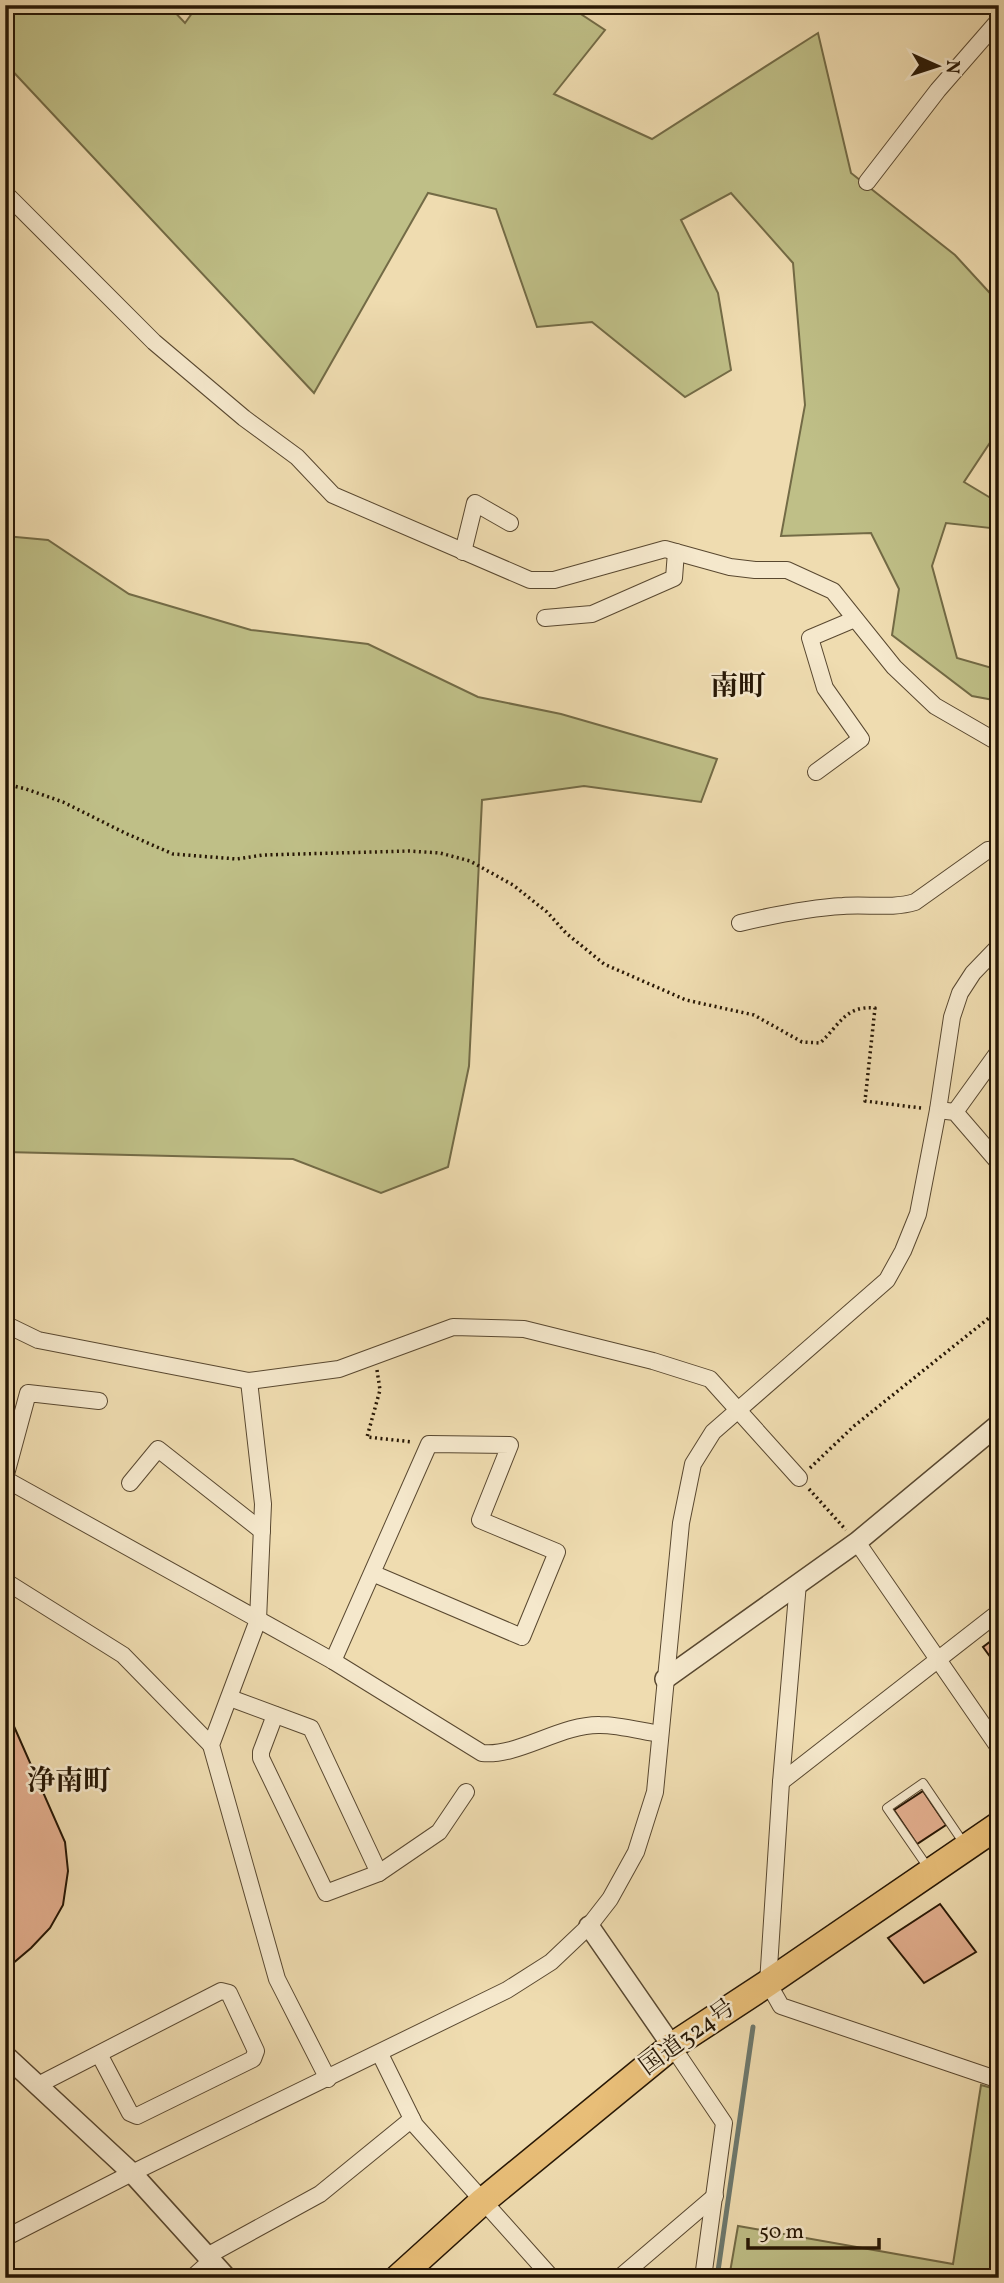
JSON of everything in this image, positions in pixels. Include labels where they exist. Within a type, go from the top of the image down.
[{"type":"highway","name":"国道324号","points":[[397,2278],[483,2201],[672,2046],[999,1825]]},
{"type":"street","points":[[867,182],[938,90],[999,20]]},
{"type":"street","points":[[5,193],[154,342],[244,418],[297,457],[333,495],[530,580],[554,580],[665,550],[730,567],[787,570],[833,591],[894,667],[935,706],[999,743]]},
{"type":"street","points":[[463,552],[475,503],[510,523]]},
{"type":"street","points":[[545,618],[592,614],[674,578],[676,552]]},
{"type":"street","points":[[816,772],[861,738],[825,688],[810,638],[855,619]]},
{"type":"street","points":[[740,923],[795,910],[902,906],[915,902],[988,850],[999,849]]},
{"type":"street","points":[[5,2238],[132,2173],[328,2080],[508,1990],[551,1962],[589,1926],[610,1899],[636,1852],[655,1792],[681,1523],[693,1464],[713,1432],[887,1280],[903,1251],[918,1214],[952,1017],[960,993],[973,973],[999,946]]},
{"type":"street","points":[[955,1112],[999,1051]]},
{"type":"street","points":[[938,1110],[955,1112],[999,1163]]},
{"type":"street","points":[[5,1324],[38,1340],[249,1381],[339,1370],[453,1327],[524,1329],[653,1361],[710,1379],[799,1478]]},
{"type":"street","points":[[211,1745],[258,1620],[263,1504],[249,1381]]},
{"type":"street","points":[[99,1401],[28,1393],[5,1478],[333,1661],[482,1752],[501,1752],[552,1735],[598,1724],[660,1734]]},
{"type":"street","points":[[665,1679],[857,1542],[999,1424]]},
{"type":"street","points":[[333,1661],[429,1444],[510,1445],[480,1520],[556,1552],[522,1637],[372,1573]]},
{"type":"street","points":[[130,1483],[158,1449],[261,1531]]},
{"type":"street","points":[[857,1542],[999,1748]]},
{"type":"street","points":[[5,1581],[123,1655],[211,1745],[278,1979],[328,2080]]},
{"type":"street","points":[[798,1583],[768,1983],[781,2006],[997,2076]]},
{"type":"street","points":[[781,1782],[999,1612]]},
{"type":"street","points":[[230,1698],[312,1728],[379,1873]]},
{"type":"street","points":[[275,1715],[261,1758],[326,1893],[379,1873],[439,1832],[466,1792]]},
{"type":"street","points":[[589,1926],[724,2123],[703,2278]]},
{"type":"street","points":[[37,2085],[221,1991],[229,1993],[256,2051],[253,2059],[137,2116],[130,2113],[99,2054]]},
{"type":"street","points":[[380,2053],[415,2125],[552,2278]]},
{"type":"street","points":[[5,2055],[132,2173],[227,2278]]},
{"type":"street","points":[[192,2278],[209,2258],[320,2194],[411,2119]]},
{"type":"street","points":[[619,2278],[715,2196]]},
{"type":"lane","points":[[931,1871],[887,1808],[923,1783],[967,1847]]},
{"type":"path","points":[[5,784],[63,802],[173,853],[237,859],[263,855],[409,851],[440,853],[470,861],[513,885],[604,964],[686,1000],[754,1015],[802,1042],[820,1043],[832,1032],[835,1024],[854,1010],[875,1008],[865,1101],[938,1110]]},
{"type":"path","points":[[857,1542],[799,1478],[854,1426],[999,1310]]},
{"type":"path","points":[[374,1357],[380,1390],[367,1437],[429,1444]]},
{"type":"green space","points":[[5,5],[168,5],[185,23],[198,5],[567,5],[605,30],[554,94],[652,139],[818,33],[851,173],[955,255],[999,303],[999,429],[964,482],[999,503],[999,529],[946,523],[932,566],[957,658],[999,670],[999,701],[972,696],[892,635],[899,589],[871,533],[781,536],[805,405],[793,263],[731,193],[681,220],[718,293],[731,370],[685,397],[592,322],[537,327],[496,209],[428,193],[314,393],[5,63]]},
{"type":"green space","points":[[5,536],[48,540],[129,594],[251,630],[368,644],[478,697],[561,714],[717,759],[701,802],[584,786],[482,800],[469,1066],[448,1167],[381,1193],[293,1159],[5,1152]]},
{"type":"green space","points":[[981,2085],[999,2090],[999,2278],[729,2278],[738,2226],[953,2264]]},
{"type":"building","points":[[999,1635],[999,1669],[983,1647]]},
{"type":"building","points":[[5,1706],[65,1842],[68,1871],[63,1905],[50,1928],[5,1970]]},
{"type":"building","points":[[923,1791],[946,1825],[917,1844],[894,1810]]},
{"type":"building","points":[[940,1904],[976,1952],[924,1983],[888,1938]]},
{"type":"waterway","points":[[717,2278],[753,2027]]},
{"type":"district","name":"南町","points":[[738,687]]},
{"type":"district","name":"浄南町","points":[[69,1782]]}]
